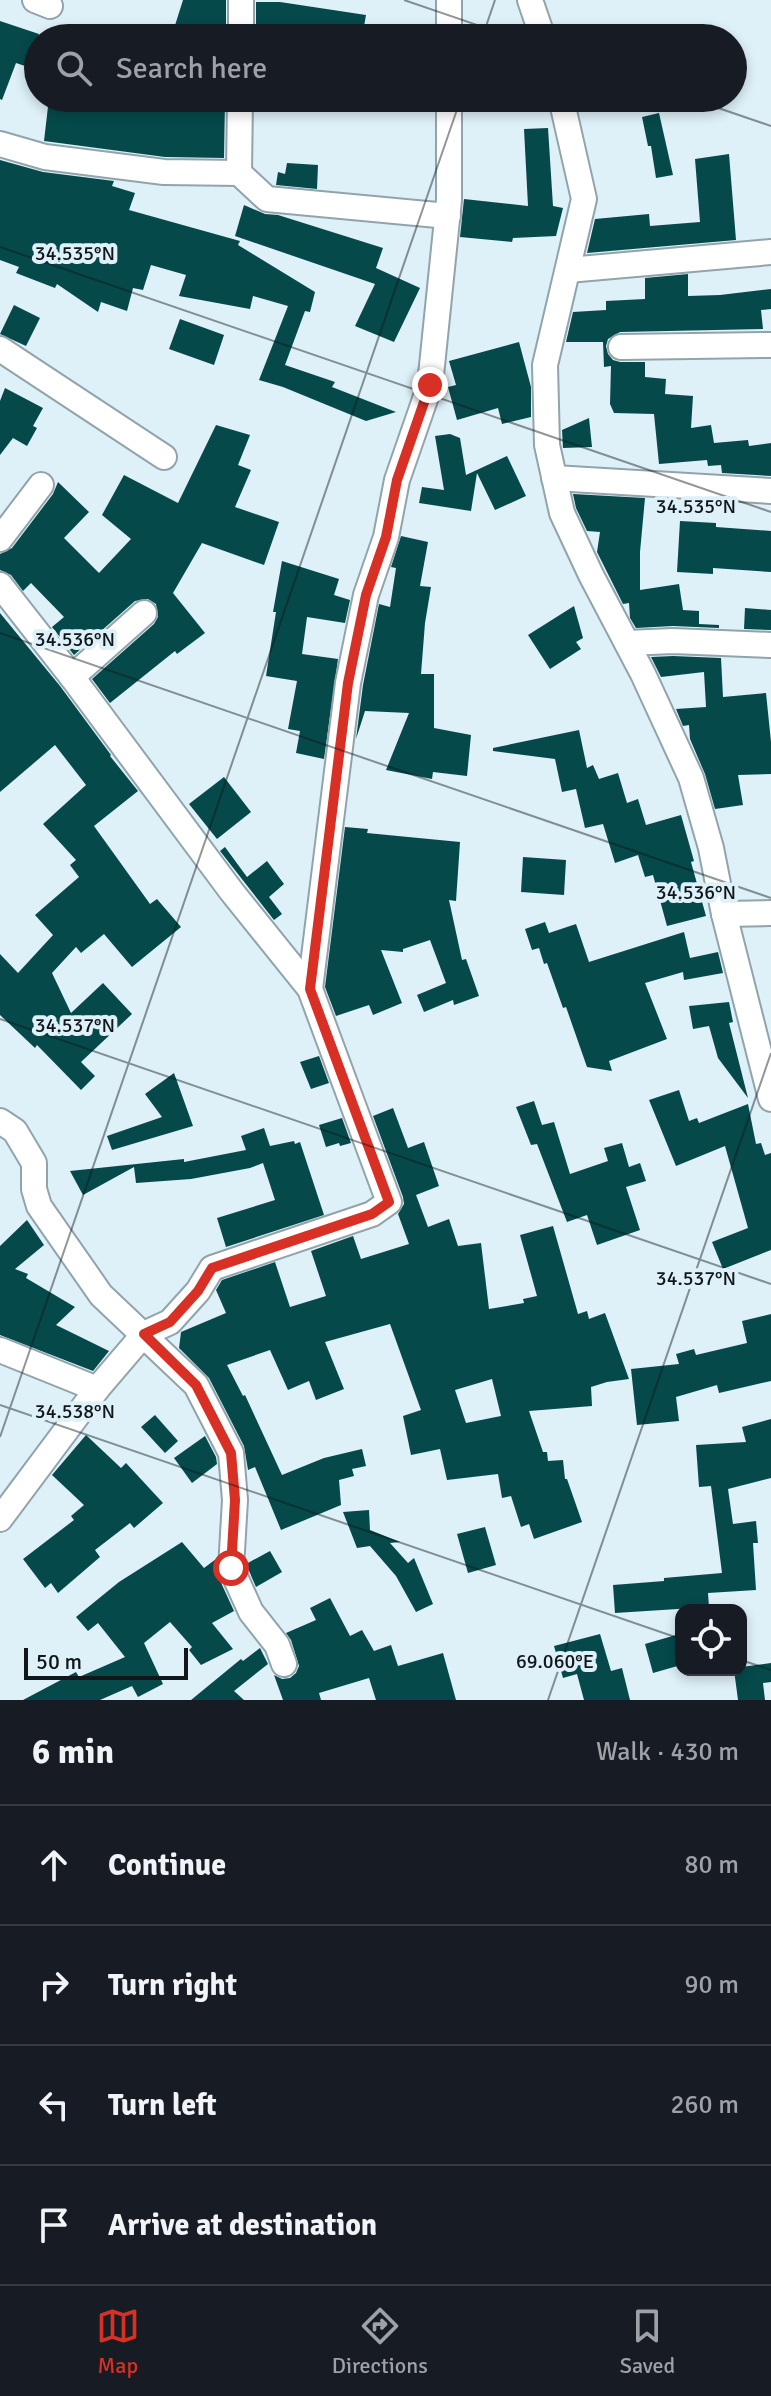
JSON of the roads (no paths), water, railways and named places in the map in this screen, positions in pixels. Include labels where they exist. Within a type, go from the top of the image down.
[{"type":"street","points":[[241,0],[241,24]]},
{"type":"street","points":[[449,0],[449,24]]},
{"type":"street","points":[[530,0],[538,24]]},
{"type":"street","points":[[239,173],[240,112]]},
{"type":"street","points":[[310,989],[348,683],[366,595],[386,537],[397,480],[430,385],[448,216],[449,112]]},
{"type":"street","points":[[564,112],[584,199],[545,365],[547,445],[562,513],[691,778],[711,848],[724,914],[771,1099]]},
{"type":"street","points":[[0,144],[45,157],[164,172],[239,173],[267,199],[448,216]]},
{"type":"street","points":[[568,270],[771,252]]},
{"type":"street","points":[[621,347],[771,345]]},
{"type":"street","points":[[0,349],[164,457]]},
{"type":"street","points":[[554,478],[771,491]]},
{"type":"street","points":[[0,539],[41,485]]},
{"type":"street","points":[[0,585],[232,892],[310,989],[389,1202],[372,1214],[212,1268],[198,1291],[170,1322],[144,1334],[97,1389],[0,1519]]},
{"type":"street","points":[[72,677],[144,613]]},
{"type":"street","points":[[627,643],[673,641],[771,645]]},
{"type":"street","points":[[724,914],[771,913]]},
{"type":"street","points":[[0,1121],[15,1131],[34,1163],[34,1189],[39,1206],[101,1295],[196,1385],[231,1453],[235,1500],[231,1568],[251,1612],[277,1645],[284,1664]]},
{"type":"street","points":[[0,1350],[97,1389]]}]
